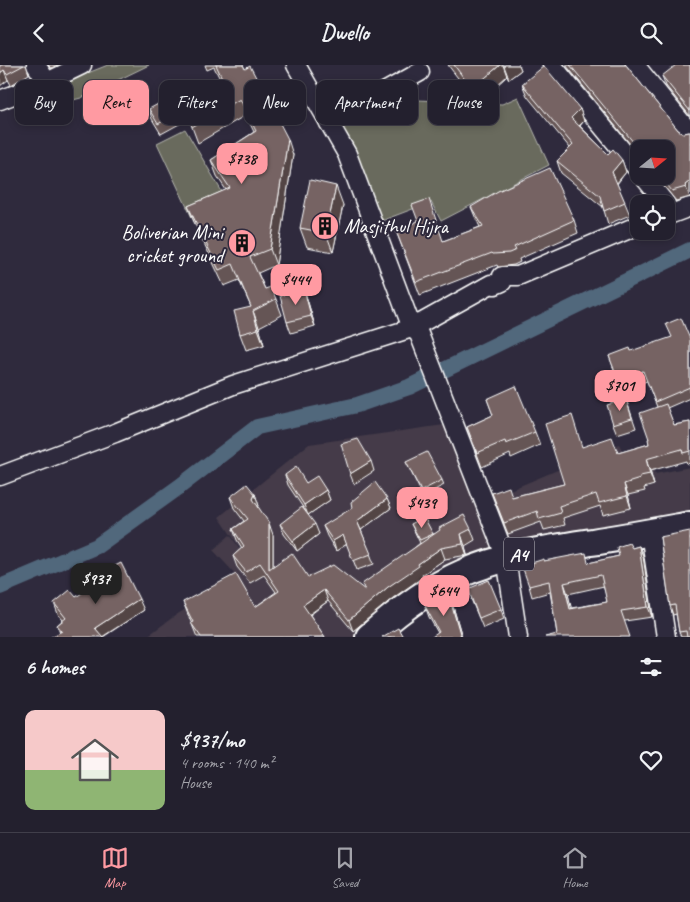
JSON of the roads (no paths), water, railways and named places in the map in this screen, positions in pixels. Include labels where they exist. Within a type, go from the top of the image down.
[{"type":"highway","name":"A4","points":[[369,637],[400,610],[462,573],[524,552],[690,525]]},
{"type":"street","points":[[36,65],[46,80]]},
{"type":"street","points":[[51,80],[82,65]]},
{"type":"street","points":[[296,65],[316,100]]},
{"type":"street","points":[[552,65],[630,160]]},
{"type":"street","points":[[635,65],[690,133]]},
{"type":"street","points":[[406,80],[420,72]]},
{"type":"street","points":[[0,100],[15,94]]},
{"type":"street","points":[[330,125],[347,154],[506,558],[518,637]]},
{"type":"street","points":[[650,185],[657,195]]},
{"type":"street","points":[[675,208],[690,207]]},
{"type":"street","points":[[0,476],[115,433],[234,385],[416,331],[491,284],[495,285],[502,282],[502,276],[518,276],[630,229]]},
{"type":"street","points":[[650,533],[666,637]]},
{"type":"waterway","points":[[0,587],[97,546],[179,487],[257,427],[357,405],[409,387],[690,250]]},
{"type":"place","name":"Masjithul Hijra","points":[[325,226]]},
{"type":"place","name":"Boliverian Mini cricket ground","points":[[242,243]]}]
